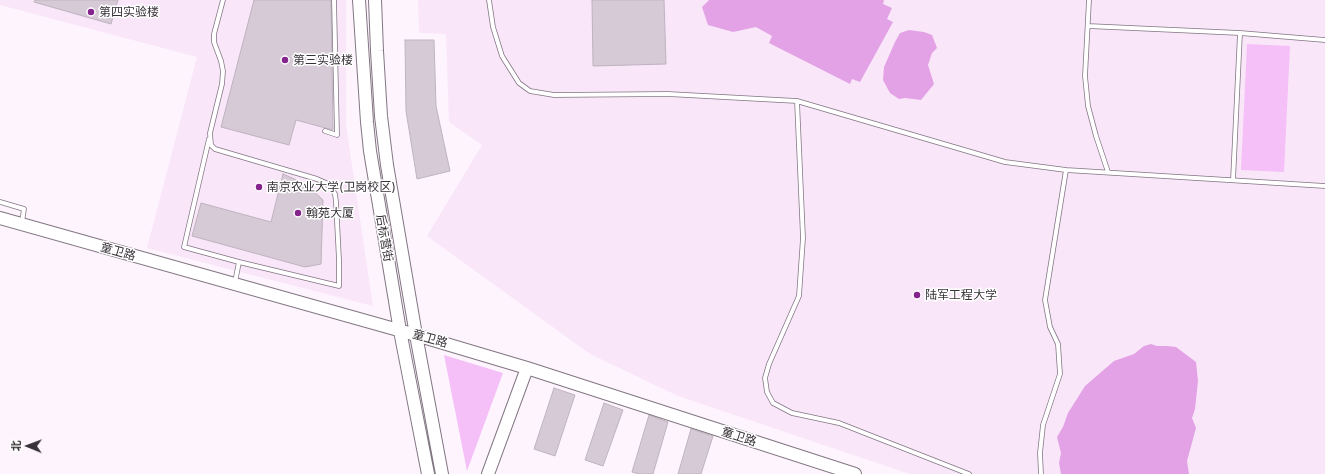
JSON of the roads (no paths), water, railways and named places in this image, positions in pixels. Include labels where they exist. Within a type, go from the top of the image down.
[{"type":"street","name":"后标营街","points":[[359,0],[366,115],[370,150],[400,331],[428,474]]},
{"type":"street","name":"后标营街","points":[[375,0],[381,116],[387,165],[416,335],[442,474]]},
{"type":"street","name":"童卫路","points":[[0,218],[416,335],[527,368],[855,474]]},
{"type":"street","points":[[488,474],[527,368]]},
{"type":"lane","points":[[210,133],[211,145],[215,149],[317,179],[326,183],[332,188],[335,194],[339,260],[338,286],[184,247],[210,133],[222,84],[223,71],[214,39],[223,0]]},
{"type":"lane","points":[[325,131],[337,135],[334,0]]},
{"type":"lane","points":[[489,0],[493,27],[502,56],[518,83],[530,91],[548,94],[668,94],[797,101],[1005,162],[1066,170],[1325,186]]},
{"type":"lane","points":[[1089,0],[1085,76],[1088,106],[1108,172]]},
{"type":"lane","points":[[1088,26],[1240,33],[1325,40]]},
{"type":"lane","points":[[1233,180],[1240,33]]},
{"type":"lane","points":[[797,101],[803,238],[799,296],[769,364],[765,378],[767,392],[773,403],[792,413],[839,423],[969,474]]},
{"type":"lane","points":[[1041,474],[1040,453],[1044,424],[1060,374],[1058,344],[1050,327],[1044,300],[1066,170]]},
{"type":"lane","points":[[0,202],[24,209],[21,224]]},
{"type":"lane","points":[[234,284],[239,262]]},
{"type":"place","name":"第四实验楼","points":[[91,12]]},
{"type":"place","name":"第三实验楼","points":[[285,60]]},
{"type":"place","name":"南京农业大学(卫岗校区)","points":[[259,187]]},
{"type":"place","name":"翰苑大厦","points":[[298,213]]},
{"type":"place","name":"陆军工程大学","points":[[917,295]]}]
